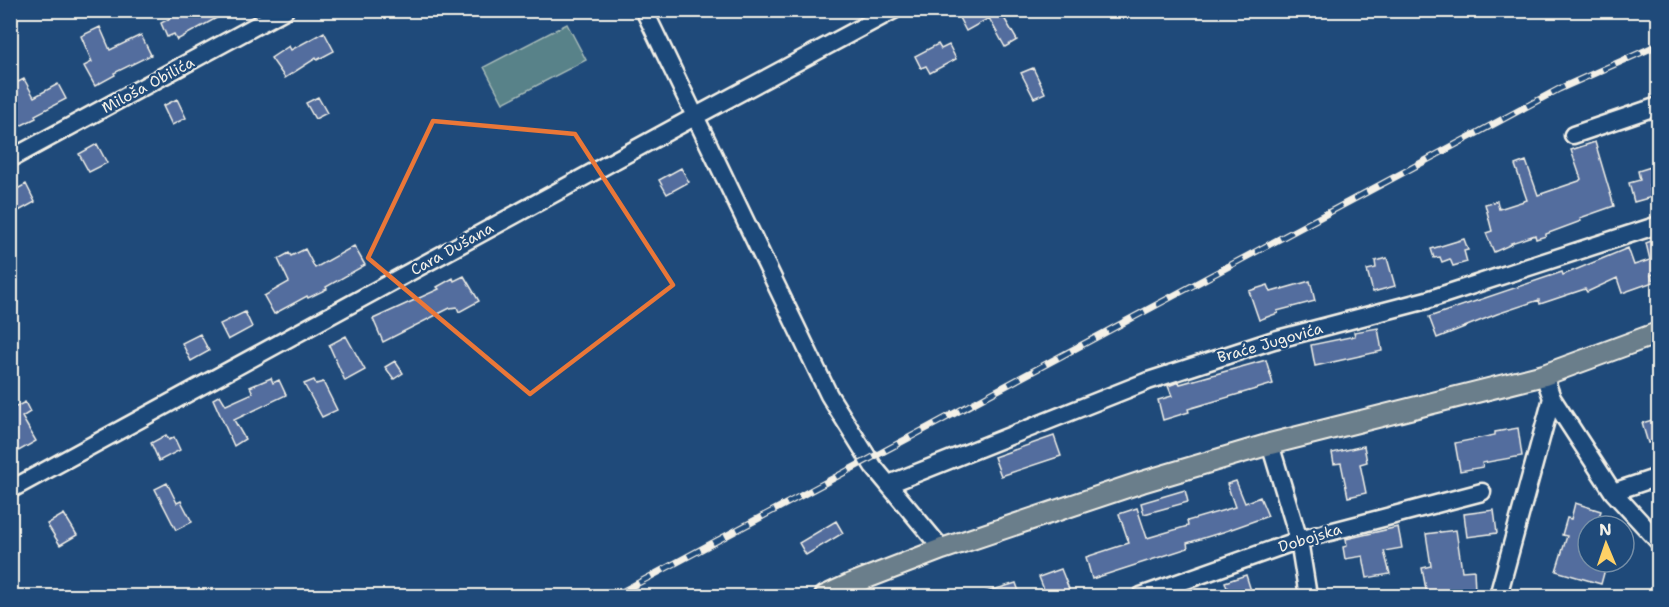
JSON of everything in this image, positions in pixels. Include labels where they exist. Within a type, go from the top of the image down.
[{"type":"main road","points":[[825,597],[851,584],[942,549],[1142,482],[1270,444],[1544,375],[1659,333]]},
{"type":"street","name":"Miloša Obilića","points":[[10,159],[285,10]]},
{"type":"street","points":[[644,10],[829,395],[869,459],[942,549]]},
{"type":"street","name":"Cara Dušana","points":[[10,490],[894,10]]},
{"type":"street","points":[[1573,135],[1659,106]]},
{"type":"street","name":"Braće Jugovića","points":[[889,484],[1148,381],[1274,340],[1427,300],[1659,225]]},
{"type":"street","points":[[1544,375],[1552,398],[1613,492],[1659,541]]},
{"type":"street","points":[[1498,597],[1552,398]]},
{"type":"street","points":[[1270,444],[1299,540],[1308,597]]},
{"type":"street","points":[[1613,492],[1659,477]]},
{"type":"street","name":"Dobojska","points":[[1141,597],[1299,540],[1482,492]]},
{"type":"highlighted area","points":[[433,121],[575,134],[673,285],[530,394],[368,258]]},
{"type":"green space","points":[[567,24],[586,60],[503,103],[484,67]]},
{"type":"building","points":[[167,10],[231,10],[177,40],[174,34],[167,37],[161,23],[171,18]]},
{"type":"building","points":[[955,10],[1002,10],[1000,11],[1017,40],[1005,47],[989,18],[966,31]]},
{"type":"building","points":[[100,27],[110,50],[141,35],[151,55],[114,73],[115,75],[95,86],[84,66],[92,62],[81,36]]},
{"type":"building","points":[[324,32],[334,51],[317,60],[316,58],[285,78],[271,58],[289,46],[291,50]]},
{"type":"building","points":[[938,44],[941,49],[949,45],[956,59],[930,73],[926,66],[921,68],[915,56]]},
{"type":"building","points":[[1033,68],[1045,93],[1034,98],[1021,73]]},
{"type":"building","points":[[24,79],[34,97],[58,84],[66,99],[35,115],[36,118],[20,126],[10,106],[17,103],[10,91],[10,86]]},
{"type":"building","points":[[318,97],[327,113],[315,119],[306,103]]},
{"type":"building","points":[[177,99],[186,118],[172,125],[163,106]]},
{"type":"building","points":[[1595,142],[1614,206],[1580,218],[1581,221],[1546,234],[1546,236],[1536,239],[1535,235],[1511,243],[1494,252],[1486,233],[1492,231],[1485,204],[1497,201],[1499,209],[1527,200],[1515,165],[1526,161],[1538,195],[1579,181],[1581,179],[1571,150]]},
{"type":"building","points":[[97,144],[107,163],[89,172],[79,154]]},
{"type":"building","points":[[1651,167],[1656,183],[1649,185],[1652,197],[1634,202],[1629,183],[1640,180],[1638,171]]},
{"type":"building","points":[[681,168],[689,182],[667,194],[659,180]]},
{"type":"building","points":[[26,184],[35,202],[15,213],[10,206],[10,193]]},
{"type":"building","points":[[1659,238],[1659,276],[1651,275],[1653,282],[1622,293],[1617,278],[1587,292],[1585,289],[1540,304],[1539,300],[1497,314],[1437,338],[1429,317],[1562,272],[1563,275],[1628,248],[1634,265],[1650,260],[1646,243]]},
{"type":"building","points":[[1464,239],[1468,250],[1464,251],[1467,262],[1453,266],[1450,259],[1442,262],[1440,257],[1434,258],[1431,249]]},
{"type":"building","points":[[354,246],[365,265],[326,287],[327,289],[308,298],[307,296],[274,314],[264,296],[289,282],[278,259],[289,253],[291,256],[305,249],[315,268]]},
{"type":"building","points":[[1387,258],[1395,286],[1373,292],[1367,270],[1376,268],[1375,261]]},
{"type":"building","points":[[464,276],[479,301],[459,312],[457,307],[450,308],[383,342],[373,319],[439,289],[437,287],[453,278],[454,281]]},
{"type":"building","points":[[1310,281],[1315,301],[1277,311],[1278,313],[1259,320],[1249,291],[1268,285],[1271,292]]},
{"type":"building","points":[[245,312],[252,327],[228,340],[220,324]]},
{"type":"building","points":[[1378,328],[1382,351],[1315,366],[1311,345],[1355,336],[1354,332]]},
{"type":"building","points":[[200,334],[209,351],[191,361],[182,343]]},
{"type":"building","points":[[346,336],[365,370],[345,381],[329,345]]},
{"type":"building","points":[[1266,360],[1273,384],[1188,409],[1189,412],[1163,420],[1158,400],[1172,396],[1168,386]]},
{"type":"building","points":[[395,361],[403,373],[394,379],[385,367]]},
{"type":"building","points":[[271,378],[273,383],[279,380],[286,395],[234,420],[245,439],[234,446],[213,399],[220,395],[226,405],[253,393],[250,387]]},
{"type":"building","points":[[314,380],[316,384],[323,382],[337,410],[322,417],[304,384]]},
{"type":"building","points":[[10,397],[16,407],[25,402],[30,412],[22,417],[36,441],[10,456]]},
{"type":"building","points":[[1659,418],[1659,440],[1648,443],[1642,423]]},
{"type":"building","points":[[1518,428],[1522,456],[1482,463],[1483,467],[1460,471],[1455,443]]},
{"type":"building","points":[[166,435],[169,440],[174,437],[180,450],[159,461],[151,443]]},
{"type":"building","points":[[1054,436],[1061,456],[1001,476],[994,457]]},
{"type":"building","points":[[1364,446],[1367,462],[1360,464],[1366,493],[1348,497],[1341,463],[1334,464],[1332,453]]},
{"type":"building","points":[[1236,481],[1245,503],[1260,497],[1268,516],[1187,543],[1188,548],[1092,579],[1086,557],[1129,543],[1119,514],[1137,508],[1147,538],[1188,526],[1187,521],[1235,507],[1227,484]]},
{"type":"building","points":[[167,483],[177,503],[181,501],[192,522],[176,530],[155,489]]},
{"type":"building","points":[[1185,490],[1188,502],[1144,514],[1141,503]]},
{"type":"building","points":[[1575,503],[1601,511],[1600,514],[1576,514],[1576,574],[1604,574],[1601,584],[1556,571],[1567,536],[1562,535],[1567,518],[1571,519]]},
{"type":"building","points":[[1494,510],[1497,533],[1467,537],[1464,514]]},
{"type":"building","points":[[64,514],[77,535],[60,545],[47,524]]},
{"type":"building","points":[[836,521],[843,533],[806,555],[799,543]]},
{"type":"building","points":[[1398,527],[1402,548],[1384,551],[1390,574],[1367,578],[1363,556],[1345,559],[1343,547],[1347,546],[1346,539]]},
{"type":"building","points":[[1456,530],[1462,571],[1474,570],[1475,591],[1453,592],[1453,590],[1427,595],[1422,568],[1431,566],[1426,534]]},
{"type":"building","points":[[1061,569],[1069,589],[1047,597],[1039,577]]},
{"type":"building","points":[[1246,575],[1253,597],[1230,597],[1225,582]]},
{"type":"building","points":[[1016,583],[1021,597],[981,597],[980,594]]},
{"type":"railway","points":[[614,596],[1559,89],[1658,45]]}]
